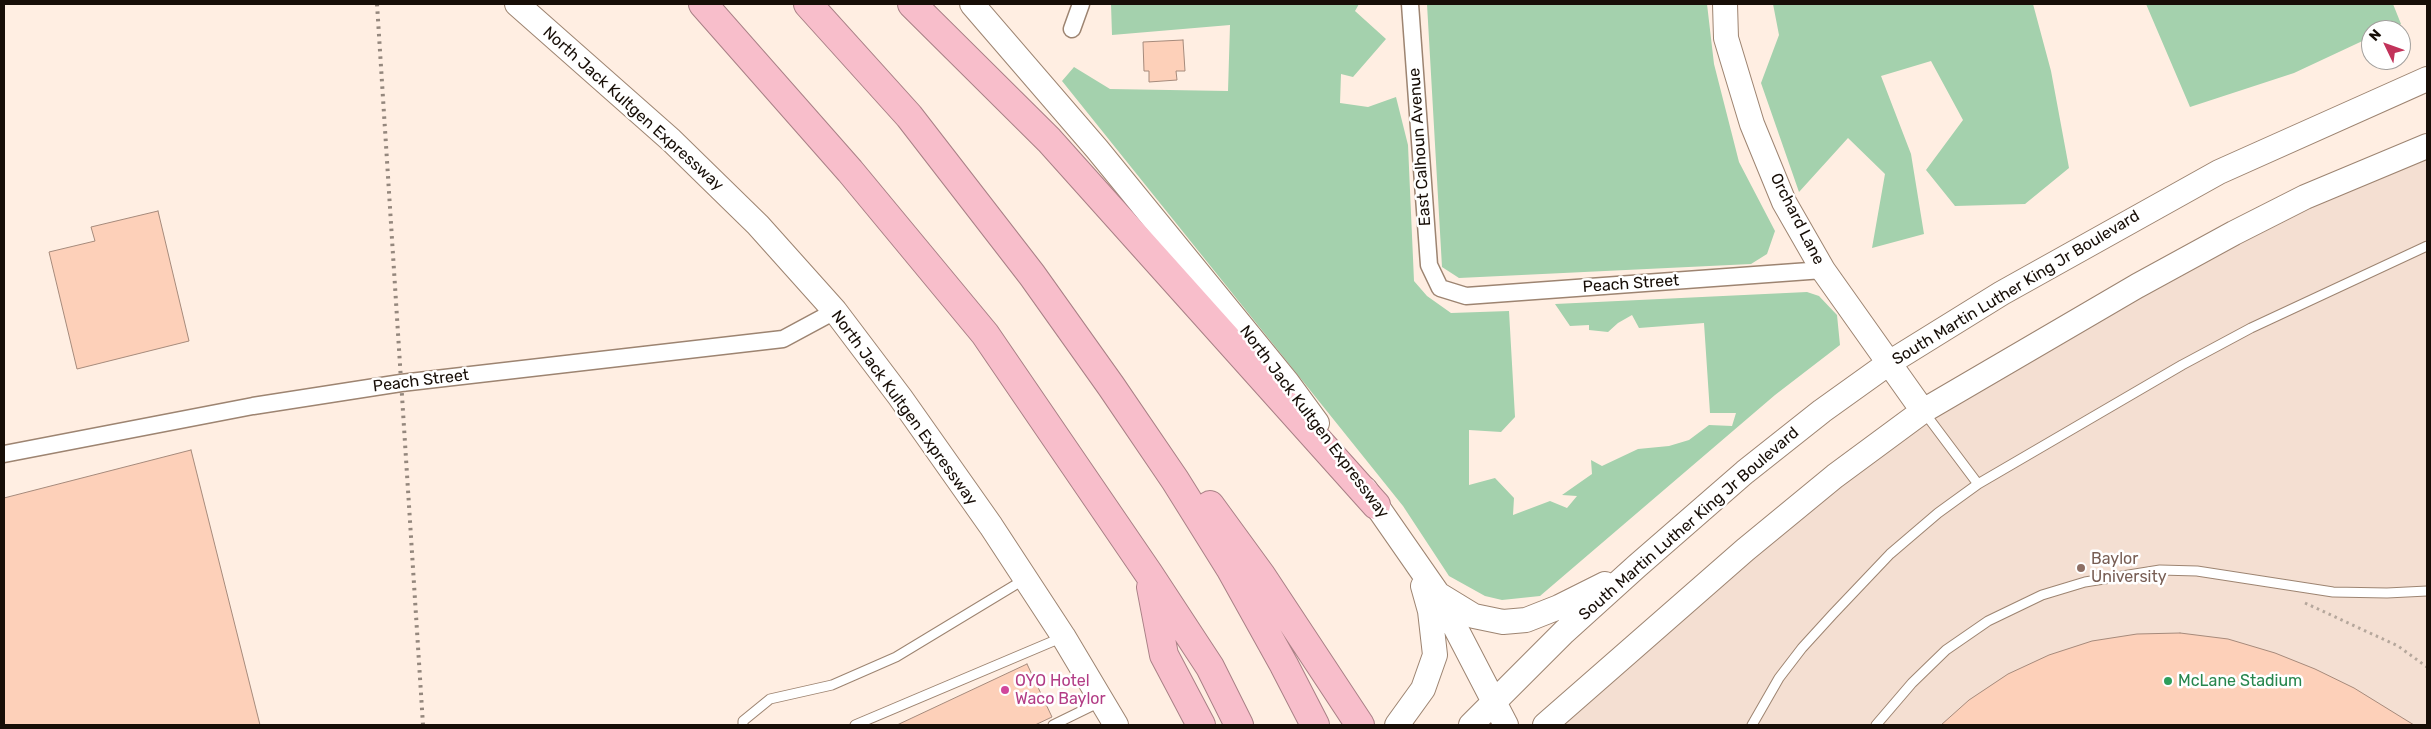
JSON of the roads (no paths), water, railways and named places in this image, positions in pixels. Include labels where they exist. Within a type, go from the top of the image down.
[{"type":"highway","points":[[703,4],[850,171],[985,334],[1149,574],[1210,668],[1239,725]]},
{"type":"highway","points":[[808,4],[910,116],[1176,458],[1261,575],[1360,725]]},
{"type":"highway","points":[[912,4],[1055,148],[1376,505]]},
{"type":"highway","points":[[1032,275],[1170,473],[1225,560],[1284,665],[1314,725]]},
{"type":"highway","points":[[1149,574],[1164,655],[1200,725]]},
{"type":"main road","name":"North Jack Kultgen Expressway","points":[[517,4],[671,140],[758,225],[834,312],[900,397],[1026,579],[1063,636],[1116,725]]},
{"type":"main road","name":"North Jack Kultgen Expressway","points":[[972,4],[1091,142],[1286,382],[1438,594],[1496,702],[1506,725]]},
{"type":"main road","name":"Orchard Lane","points":[[1725,4],[1726,38],[1752,124],[1784,202],[1823,270],[1923,411]]},
{"type":"main road","name":"South Martin Luther King Jr Boulevard","points":[[1471,725],[1564,632],[1745,472],[1822,411],[1889,362],[2002,293],[2220,172],[2427,79]]},
{"type":"main road","points":[[1545,725],[1745,550],[1836,476],[1923,411],[2128,291],[2234,234],[2305,197],[2427,146]]},
{"type":"main road","points":[[1397,725],[1423,689],[1435,655],[1430,611],[1421,578],[1398,536]]},
{"type":"main road","points":[[1438,594],[1474,616],[1503,622],[1526,620],[1559,607],[1637,566]]},
{"type":"street","points":[[1072,29],[1081,4]]},
{"type":"street","name":"East Calhoun Avenue","points":[[1410,4],[1429,265],[1440,288]]},
{"type":"street","name":"Peach Street","points":[[1440,288],[1466,296],[1823,270]]},
{"type":"street","name":"Peach Street","points":[[4,454],[253,406],[401,383],[783,340],[834,312]]},
{"type":"lane","points":[[1752,725],[1778,678],[1820,628],[1890,554],[1938,513],[1978,484],[2182,365],[2251,328],[2427,246]]},
{"type":"lane","points":[[1923,411],[1978,484]]},
{"type":"lane","points":[[1876,725],[1912,683],[1946,650],[1988,621],[2042,595],[2085,582],[2160,570],[2197,571],[2333,592],[2387,593],[2427,591]]},
{"type":"lane","points":[[743,725],[743,721],[770,699],[832,685],[896,657],[1026,579]]},
{"type":"lane","points":[[855,725],[1063,636]]},
{"type":"lane","points":[[1053,725],[1103,701]]},
{"type":"railway","points":[[377,4],[423,725]]},
{"type":"place","name":"Baylor University","points":[[2081,568]]},
{"type":"place","name":"McLane Stadium","points":[[2168,681]]},
{"type":"place","name":"OYO Hotel Waco Baylor","points":[[1005,690]]}]
